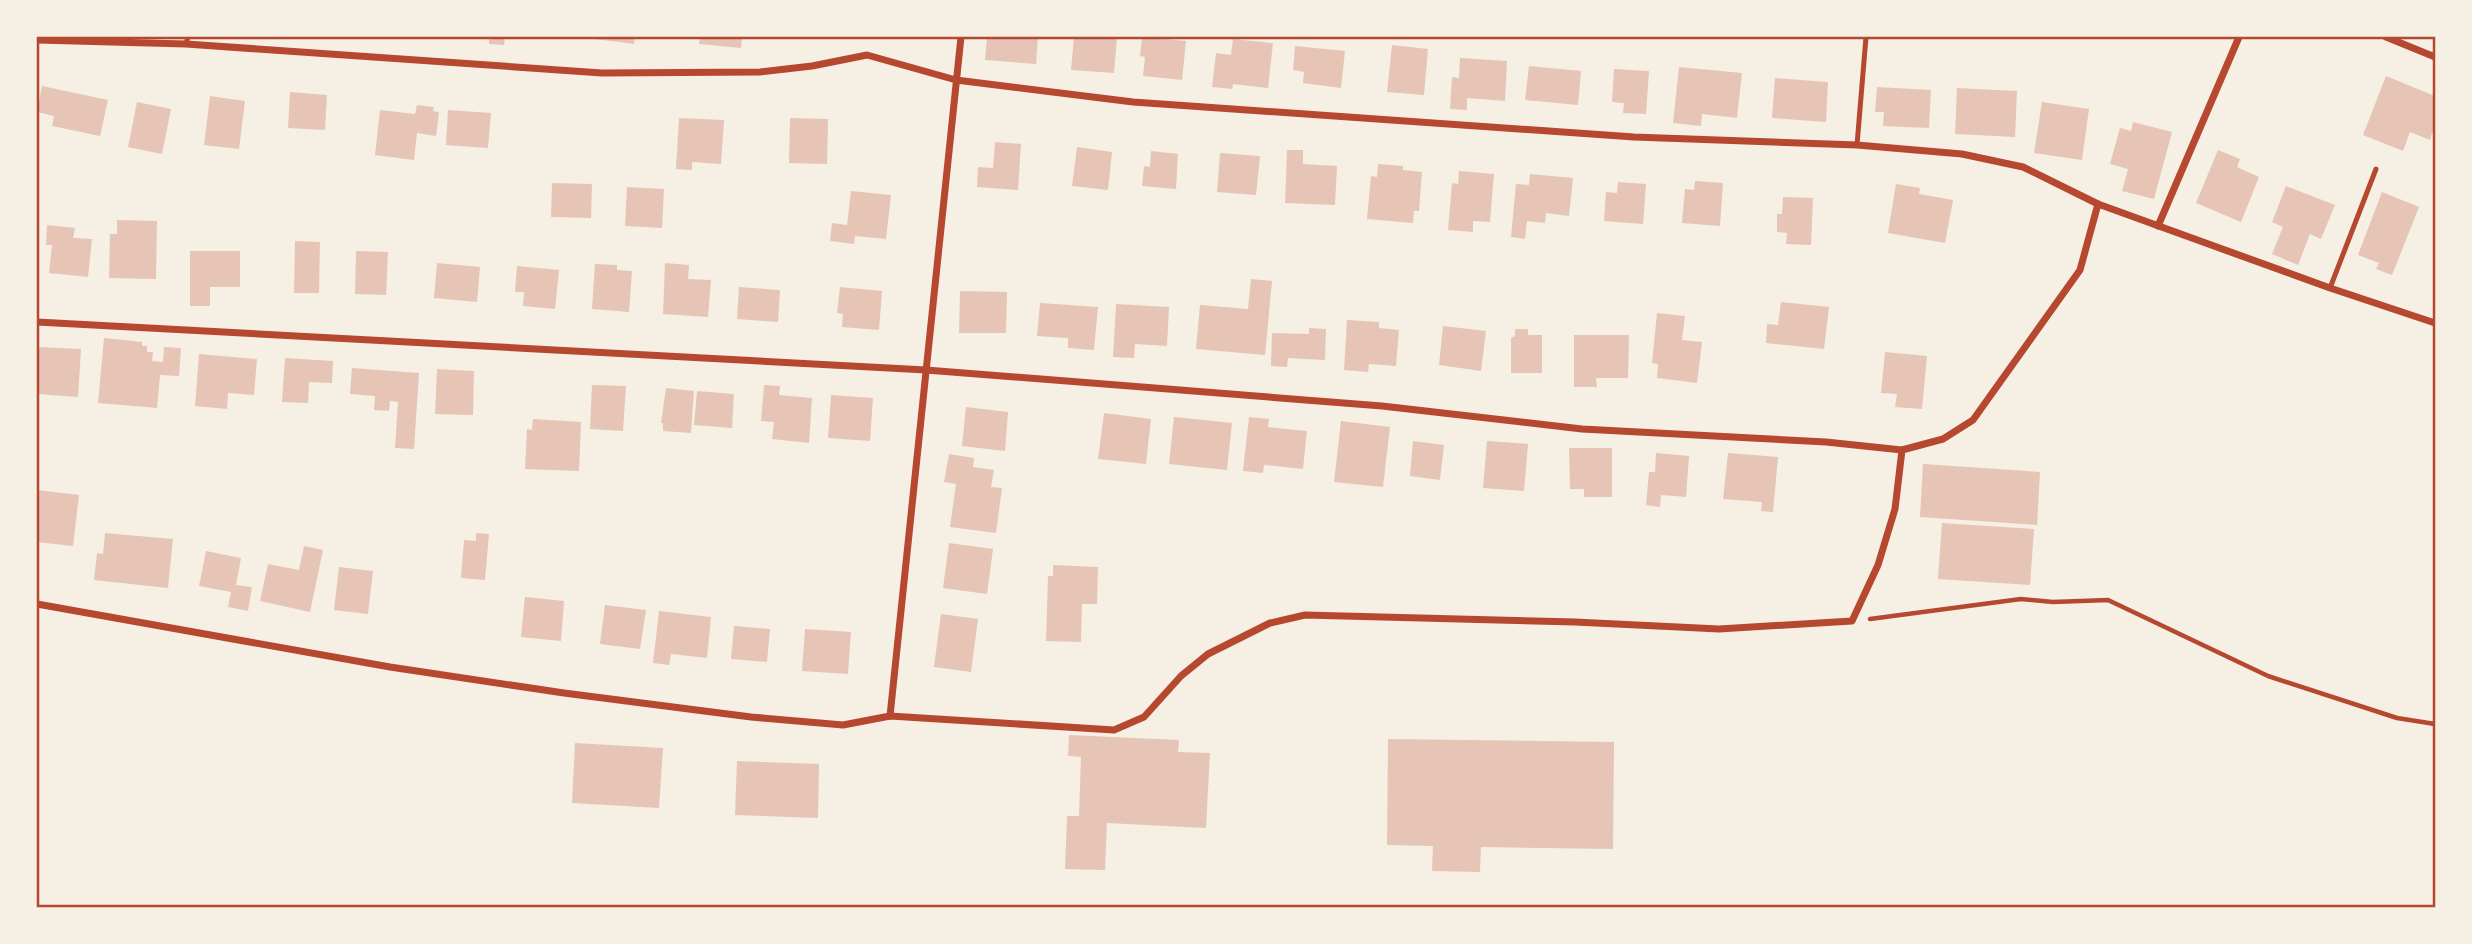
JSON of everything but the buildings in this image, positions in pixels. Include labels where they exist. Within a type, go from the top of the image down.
[{"type":"street","points":[[890,716],[961,37]]},
{"type":"street","points":[[2158,226],[2239,37]]},
{"type":"street","points":[[2386,37],[2435,57]]},
{"type":"street","points":[[37,40],[187,40],[602,73],[760,72],[813,66],[867,55],[956,80],[1133,102],[1634,137],[1857,145],[1962,154],[2023,167],[2098,204],[2435,323]]},
{"type":"street","points":[[37,322],[926,370],[1382,406],[1582,429],[1826,442],[1902,450],[1944,439],[1973,420],[2080,270],[2098,204]]},
{"type":"street","points":[[37,604],[376,664],[751,717],[843,725],[890,716],[1114,730],[1144,717],[1181,676],[1208,654],[1270,623],[1305,615],[1575,622],[1719,629],[1852,621],[1878,565],[1895,509],[1902,450]]},
{"type":"lane","points":[[1857,145],[1866,37]]},
{"type":"lane","points":[[2330,288],[2376,169]]},
{"type":"path","points":[[1852,621],[2021,599],[2053,602],[2108,600],[2268,676],[2397,718],[2435,724]]}]
